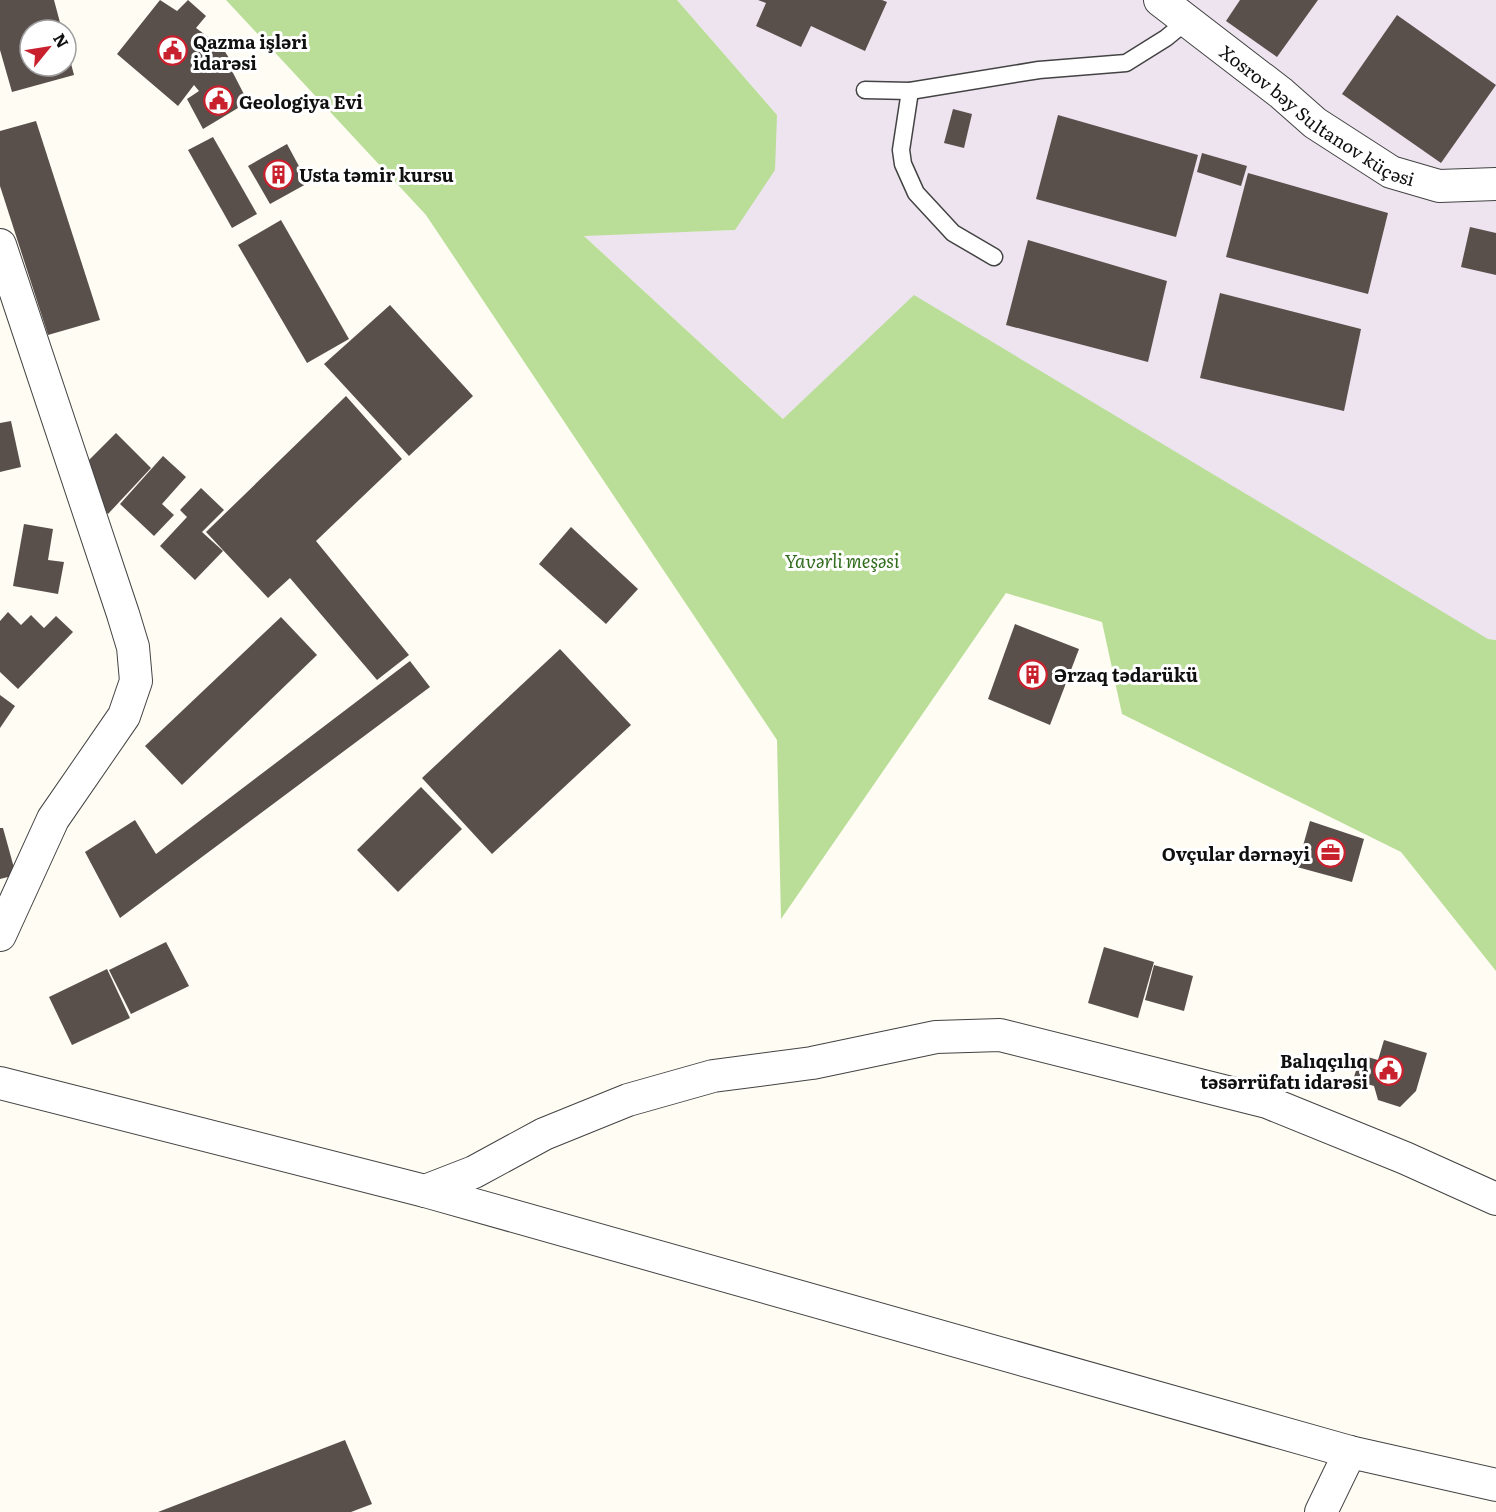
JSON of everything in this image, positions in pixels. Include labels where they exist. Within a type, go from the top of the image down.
[{"type":"street","name":"Xosrov bəy Sultanov küçəsi","points":[[1160,0],[1315,123],[1391,172],[1439,186],[1495,182]]},
{"type":"street","points":[[0,245],[123,614],[133,647],[136,681],[124,716],[53,819],[0,935]]},
{"type":"street","points":[[425,1191],[474,1172],[544,1134],[628,1100],[713,1076],[812,1063],[936,1037],[1000,1035],[1267,1102],[1405,1158],[1496,1199]]},
{"type":"street","points":[[0,1083],[425,1191],[1350,1452],[1496,1485]]},
{"type":"street","points":[[1321,1512],[1350,1452]]},
{"type":"lane","points":[[865,90],[910,91],[1039,70],[1126,63],[1166,38],[1188,20]]},
{"type":"lane","points":[[910,91],[901,150],[903,164],[916,193],[953,233],[994,257]]},
{"type":"shaded area","points":[[677,0],[1496,0],[1496,640],[783,419],[583,235],[735,230],[777,115]]},
{"type":"green space","name":"Yavərli meşəsi","points":[[226,0],[677,0],[777,115],[775,170],[735,230],[584,236],[783,419],[914,295],[1488,639],[1496,640],[1496,971],[1401,852],[1122,714],[1102,622],[1006,593],[781,919],[777,740],[426,215]]},
{"type":"building","points":[[0,0],[54,0],[59,18],[18,18],[18,78],[63,78],[12,92],[0,50]]},
{"type":"building","name":"Qazma işləri idarəsi","points":[[160,0],[177,11],[188,0],[206,16],[196,28],[222,47],[236,69],[232,71],[248,102],[203,129],[187,99],[199,91],[194,85],[178,106],[117,54]]},
{"type":"building","points":[[758,0],[882,0],[887,2],[865,51],[811,26],[801,47],[756,26],[766,3]]},
{"type":"building","points":[[1240,0],[1318,0],[1277,57],[1226,21]]},
{"type":"building","points":[[1397,15],[1496,85],[1441,163],[1342,94]]},
{"type":"building","points":[[953,109],[972,114],[964,148],[944,143]]},
{"type":"building","points":[[1058,115],[1198,155],[1176,237],[1036,199]]},
{"type":"building","points":[[36,121],[100,320],[48,335],[0,186],[0,131]]},
{"type":"building","points":[[213,137],[257,214],[232,228],[188,150]]},
{"type":"building","name":"Usta təmir kursu","points":[[287,144],[308,183],[270,204],[248,166]]},
{"type":"building","points":[[1202,153],[1247,166],[1241,186],[1197,172]]},
{"type":"building","points":[[1248,173],[1388,213],[1368,294],[1226,257]]},
{"type":"building","points":[[281,220],[349,339],[307,363],[238,245]]},
{"type":"building","points":[[1470,227],[1496,233],[1496,275],[1461,267]]},
{"type":"building","points":[[1028,240],[1167,281],[1148,362],[1006,325]]},
{"type":"building","points":[[1220,293],[1361,329],[1344,411],[1200,378]]},
{"type":"building","points":[[390,305],[473,396],[409,456],[324,364]]},
{"type":"building","points":[[346,396],[402,459],[316,541],[409,655],[377,680],[290,578],[268,598],[206,532]]},
{"type":"building","points":[[11,421],[21,467],[0,472],[0,423]]},
{"type":"building","points":[[116,433],[151,468],[108,514],[87,485],[81,468]]},
{"type":"building","points":[[163,456],[186,477],[162,504],[174,515],[154,536],[120,504]]},
{"type":"building","points":[[201,488],[224,510],[202,532],[223,551],[195,580],[160,546],[187,517],[180,510]]},
{"type":"building","points":[[24,524],[53,529],[48,560],[64,562],[58,594],[13,586]]},
{"type":"building","points":[[571,527],[638,589],[606,624],[539,564]]},
{"type":"building","points":[[8,612],[21,625],[31,615],[44,628],[56,616],[73,632],[18,689],[0,672],[0,621]]},
{"type":"building","points":[[281,617],[317,655],[182,785],[145,746]]},
{"type":"building","name":"Ərzaq tədarükü","points":[[1015,624],[1079,649],[1050,725],[988,699]]},
{"type":"building","points":[[560,649],[631,725],[492,854],[422,778]]},
{"type":"building","points":[[410,661],[430,687],[120,918],[85,852],[135,820],[156,854]]},
{"type":"building","points":[[0,695],[15,706],[0,728]]},
{"type":"building","points":[[421,787],[462,829],[398,892],[357,850]]},
{"type":"building","name":"Ovçular dərnəyi","points":[[1310,821],[1364,839],[1352,882],[1297,867]]},
{"type":"building","points":[[0,828],[3,828],[16,875],[0,879]]},
{"type":"building","points":[[166,942],[189,986],[131,1014],[109,970]]},
{"type":"building","points":[[1104,947],[1154,962],[1138,1018],[1088,1003]]},
{"type":"building","points":[[1154,965],[1193,976],[1184,1011],[1145,1000]]},
{"type":"building","points":[[107,969],[130,1018],[72,1045],[49,997]]},
{"type":"building","name":"Balıqçılıq təsərrüfatı idarəsi","points":[[1384,1040],[1427,1053],[1416,1091],[1400,1107],[1378,1100],[1374,1086],[1353,1080],[1361,1055],[1378,1060]]},
{"type":"building","points":[[345,1440],[372,1504],[351,1512],[158,1512]]},
{"type":"place","name":"Qazma işləri idarəsi","points":[[172,51]]},
{"type":"place","name":"Geologiya Evi","points":[[218,101]]},
{"type":"place","name":"Usta təmir kursu","points":[[278,174]]},
{"type":"place","name":"Ərzaq tədarükü","points":[[1033,674]]},
{"type":"place","name":"Ovçular dərnəyi","points":[[1331,853]]},
{"type":"place","name":"Balıqçılıq təsərrüfatı idarəsi","points":[[1389,1070]]}]
